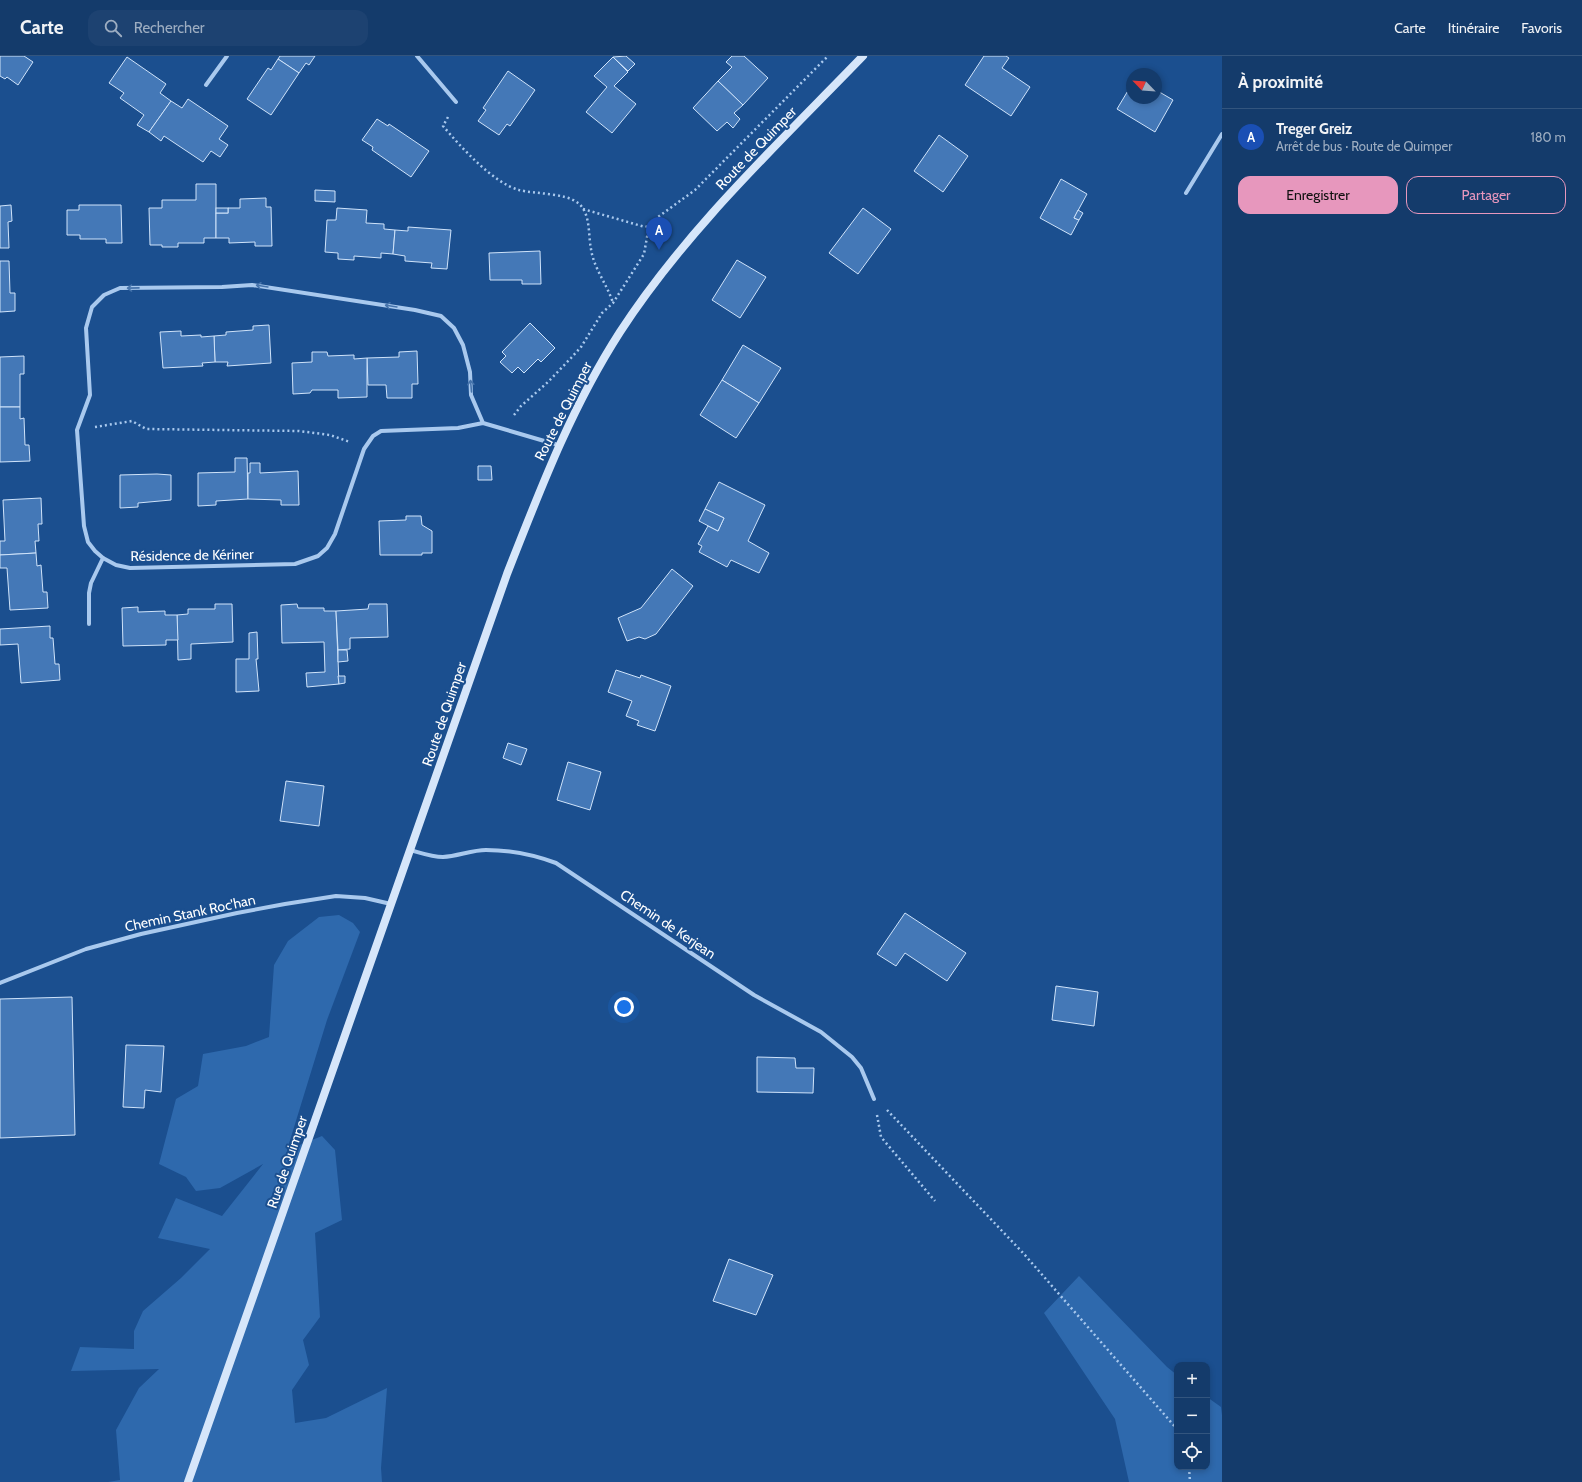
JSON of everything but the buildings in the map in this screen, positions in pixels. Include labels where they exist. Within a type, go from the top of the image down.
[{"type":"main road","name":"Route de Quimper","points":[[410,850],[507,574],[558,445],[596,372],[630,316],[686,243],[734,190],[862,56]]},
{"type":"main road","name":"Rue de Quimper","points":[[188,1482],[410,850]]},
{"type":"street","points":[[206,85],[227,56]]},
{"type":"street","points":[[417,56],[456,102]]},
{"type":"street","points":[[1186,193],[1222,134]]},
{"type":"street","name":"Résidence de Kériner","points":[[483,423],[471,395],[470,372],[463,345],[454,328],[441,316],[415,310],[252,285],[222,287],[120,288],[104,295],[92,307],[86,328],[90,395],[77,430],[84,526],[88,542],[95,552],[103,558],[116,565],[130,568],[295,564],[318,556],[327,548],[335,534],[364,449],[373,436],[381,431],[458,428],[483,423],[558,445]]},
{"type":"street","points":[[89,624],[89,593],[91,583],[103,558]]},
{"type":"street","name":"Chemin de Kerjean","points":[[410,850],[433,856],[445,857],[473,851],[501,851],[538,857],[556,864],[754,995],[827,1036],[852,1057],[861,1068],[874,1099]]},
{"type":"street","name":"Chemin Stank Roc'han","points":[[0,983],[86,949],[141,934],[237,913],[336,896],[365,898],[391,904]]},
{"type":"path","points":[[507,430],[513,415],[568,362],[581,347],[602,313],[612,303],[644,254],[649,226],[658,217],[695,190],[828,56]]},
{"type":"path","points":[[456,102],[443,126],[457,142],[494,176],[510,187],[566,198],[579,204],[586,217],[591,250],[596,268],[609,290],[612,303],[630,316]]},
{"type":"path","points":[[583,209],[645,227],[649,226]]},
{"type":"path","points":[[77,430],[132,421],[146,429],[161,430],[298,431],[330,435],[348,440],[364,449]]},
{"type":"path","points":[[874,1099],[882,1137],[935,1201]]},
{"type":"path","points":[[874,1099],[893,1116],[1024,1254],[1174,1426]]},
{"type":"path","points":[[1189,1470],[1190,1482]]},
{"type":"shaded area","points":[[339,915],[353,923],[360,932],[327,1020],[287,1150],[322,1136],[335,1150],[342,1220],[315,1233],[320,1317],[303,1340],[309,1365],[292,1390],[295,1423],[326,1418],[387,1388],[381,1468],[382,1482],[108,1482],[120,1480],[116,1430],[139,1388],[159,1369],[71,1371],[80,1347],[134,1349],[134,1331],[143,1311],[181,1278],[210,1249],[158,1238],[176,1198],[222,1216],[263,1164],[220,1188],[196,1191],[186,1177],[159,1164],[176,1099],[198,1086],[203,1054],[246,1046],[269,1037],[274,965],[288,941],[319,917]]},
{"type":"shaded area","points":[[1079,1276],[1174,1373],[1174,1470],[1210,1470],[1210,1399],[1221,1407],[1222,1482],[1129,1482],[1115,1419],[1044,1313]]},
{"type":"place","name":"Treger Greiz","points":[[659,250]]}]
